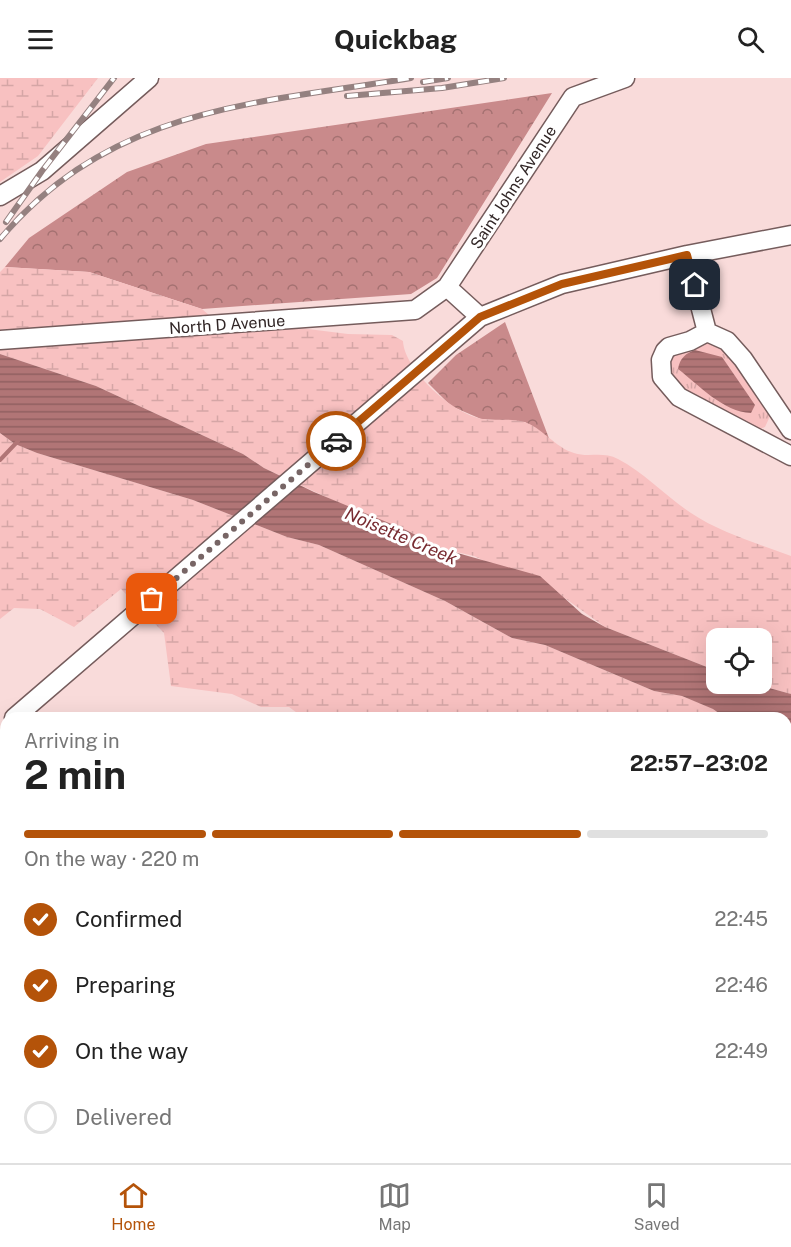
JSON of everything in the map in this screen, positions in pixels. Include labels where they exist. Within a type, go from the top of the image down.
[{"type":"street","points":[[0,196],[42,171],[149,78]]},
{"type":"street","name":"Saint Johns Avenue","points":[[447,287],[573,97],[625,78]]},
{"type":"street","points":[[21,712],[480,317],[562,284],[687,255],[791,235]]},
{"type":"street","points":[[687,255],[706,332]]},
{"type":"street","points":[[447,287],[480,317]]},
{"type":"street","name":"North D Avenue","points":[[0,340],[415,310],[447,287]]},
{"type":"street","points":[[706,332],[727,341],[744,359],[791,430]]},
{"type":"street","points":[[706,332],[690,341],[669,346],[661,360],[662,377],[679,397],[791,456]]},
{"type":"street","points":[[762,442],[780,413]]},
{"type":"green space","points":[[0,78],[98,78],[38,156],[0,182]]},
{"type":"green space","points":[[552,93],[437,278],[411,294],[202,309],[89,272],[5,267],[29,238],[127,172],[206,144]]},
{"type":"green space","points":[[5,267],[89,272],[202,309],[224,328],[300,328],[348,334],[392,335],[403,341],[412,365],[421,377],[458,409],[483,419],[514,420],[530,424],[561,447],[574,453],[607,455],[618,459],[703,520],[791,556],[791,694],[772,689],[772,628],[706,628],[706,667],[605,627],[566,599],[474,556],[443,549],[406,530],[356,511],[264,468],[243,454],[96,386],[0,354],[0,272]]},
{"type":"green space","points":[[505,322],[550,441],[525,422],[481,419],[451,406],[428,383],[456,355]]},
{"type":"green space","points":[[702,342],[716,342],[726,348],[772,412],[765,427],[753,432],[690,399],[670,379],[669,358],[676,349]]},
{"type":"green space","points":[[0,433],[15,444],[37,453],[193,500],[287,537],[319,545],[445,601],[512,638],[545,645],[654,691],[682,696],[718,712],[296,712],[289,707],[261,707],[232,694],[171,686],[164,633],[121,589],[74,627],[40,609],[14,608],[0,619]]},
{"type":"water","points":[[695,350],[722,357],[755,405],[751,413],[721,403],[678,369],[684,357]]},
{"type":"water","name":"Noisette Creek","points":[[0,354],[96,386],[243,454],[264,468],[314,492],[406,530],[443,549],[540,576],[582,614],[605,627],[706,667],[706,694],[772,694],[772,689],[791,694],[791,712],[717,712],[682,696],[654,691],[545,645],[512,638],[445,601],[319,545],[287,537],[193,500],[37,453],[15,444],[0,433]]},
{"type":"waterway","points":[[0,460],[18,441]]},
{"type":"railway","points":[[6,222],[42,171],[114,78]]},
{"type":"railway","points":[[0,239],[43,195],[89,162],[138,137],[188,119],[241,106],[411,78]]},
{"type":"railway","points":[[423,82],[448,78]]},
{"type":"railway","points":[[347,96],[442,88],[504,78]]},
{"type":"way so far","points":[[152,599],[336,441]]},
{"type":"route","points":[[336,441],[480,317],[562,284],[687,255],[695,285]]}]
